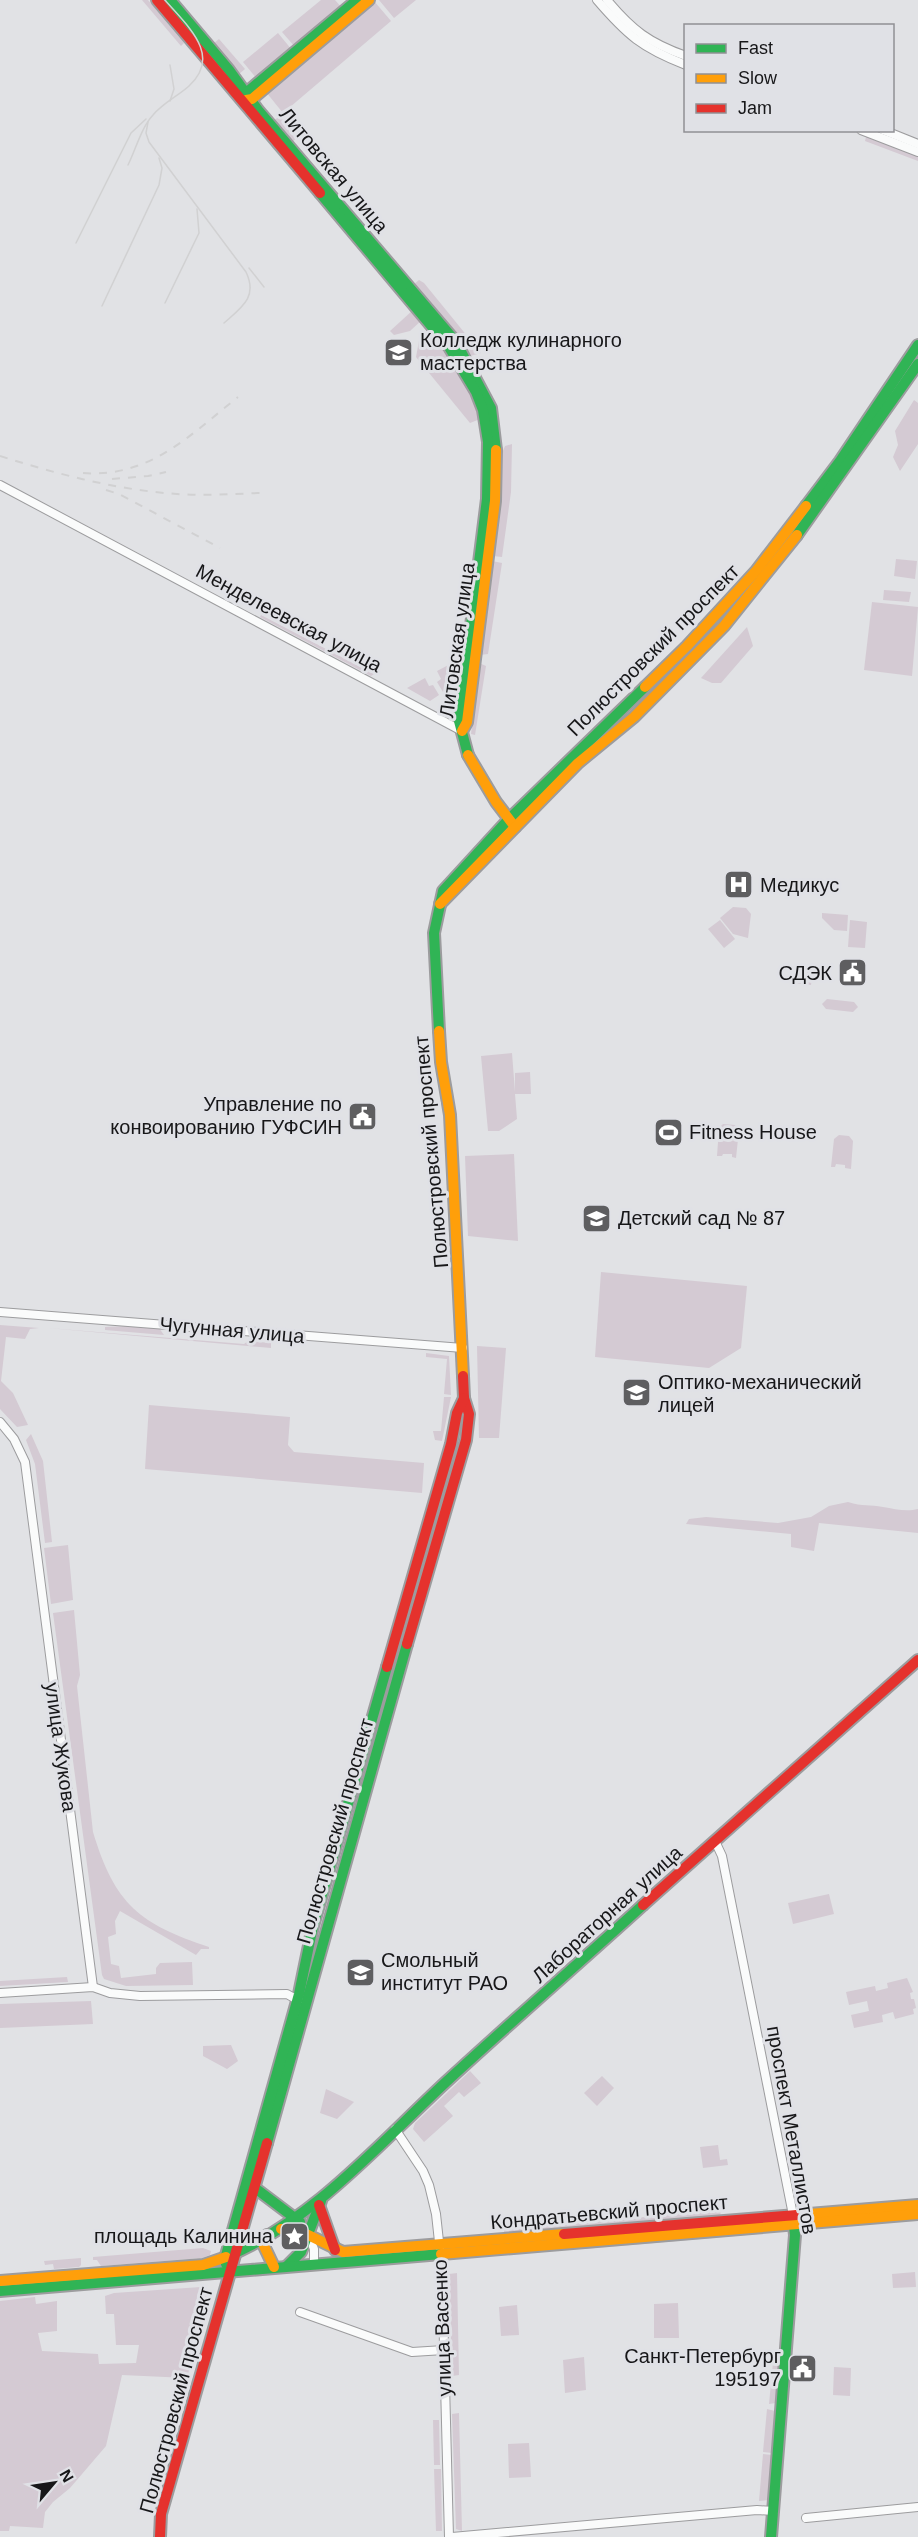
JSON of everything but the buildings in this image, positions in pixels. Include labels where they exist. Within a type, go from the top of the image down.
[{"type":"main road","name":"Литовская улица","points":[[157,0],[247,97]]},
{"type":"main road","name":"Литовская улица","points":[[170,0],[247,97],[456,342],[475,373],[491,408],[496,441],[495,501],[467,722],[462,731]]},
{"type":"main road","points":[[247,97],[357,0]]},
{"type":"main road","points":[[247,97],[369,0]]},
{"type":"main road","name":"Полюстровский проспект","points":[[160,2537],[161,2514],[227,2286],[229,2258],[466,1440],[469,1414],[464,1398],[450,1115],[443,1080],[434,933],[440,905],[512,824],[687,646],[756,571],[840,461],[918,345]]},
{"type":"main road","name":"Полюстровский проспект","points":[[512,824],[578,763],[634,717],[724,626],[810,518],[918,364]]},
{"type":"main road","points":[[462,731],[466,752],[512,824]]},
{"type":"main road","name":"Полюстровский проспект","points":[[229,2258],[255,2188],[302,2002],[313,1926],[451,1444],[457,1413],[464,1398]]},
{"type":"main road","points":[[409,1592],[421,1595]]},
{"type":"main road","name":"Лабораторная улица","points":[[297,2218],[321,2201],[395,2129],[918,1660]]},
{"type":"main road","points":[[313,1926],[326,1929]]},
{"type":"main road","points":[[255,2188],[297,2218],[308,2235]]},
{"type":"main road","points":[[321,2201],[335,2250]]},
{"type":"main road","name":"Лабораторная улица","points":[[308,2235],[321,2201]]},
{"type":"main road","name":"Кондратьевский проспект","points":[[309,2264],[440,2248],[793,2219],[918,2205]]},
{"type":"main road","name":"Кондратьевский проспект","points":[[793,2219],[918,2214]]},
{"type":"main road","points":[[0,2281],[203,2265],[229,2258],[297,2218]]},
{"type":"main road","name":"проспект Металлистов","points":[[771,2537],[795,2235],[793,2219]]},
{"type":"main road","points":[[274,2267],[264,2246],[271,2233],[291,2228],[308,2235]]},
{"type":"main road","points":[[287,2266],[301,2252],[308,2235]]},
{"type":"main road","name":"Кондратьевский проспект","points":[[308,2235],[343,2252],[440,2248]]},
{"type":"main road","points":[[0,2291],[228,2273],[309,2264]]},
{"type":"street","points":[[597,0],[620,27],[640,44],[684,63]]},
{"type":"street","points":[[607,0],[626,22],[644,37],[684,55]]},
{"type":"street","points":[[866,132],[918,152]]},
{"type":"street","points":[[888,132],[918,144]]},
{"type":"street","name":"Менделеевская улица","points":[[0,485],[462,731]]},
{"type":"street","name":"Чугунная улица","points":[[0,1312],[463,1348]]},
{"type":"street","name":"улица Жукова","points":[[0,1422],[14,1439],[25,1462],[93,1987]]},
{"type":"street","name":"проспект Металлистов","points":[[715,1841],[722,1856],[793,2219]]},
{"type":"street","points":[[0,1993],[93,1987],[130,1996],[287,1994],[302,2002]]},
{"type":"street","name":"улица Васенко","points":[[395,2129],[415,2157],[429,2185],[436,2214],[440,2248],[451,2537]]},
{"type":"street","points":[[308,2235],[314,2249],[309,2264]]},
{"type":"street","points":[[300,2312],[412,2352],[444,2350]]},
{"type":"street","points":[[806,2518],[918,2507]]},
{"type":"street","points":[[451,2537],[774,2511]]},
{"type":"shaded area","points":[[142,0],[148,0],[184,43],[181,46]]},
{"type":"shaded area","points":[[321,0],[335,0],[342,8],[295,47],[282,32]]},
{"type":"shaded area","points":[[379,0],[416,0],[394,18]]},
{"type":"shaded area","points":[[374,1],[391,21],[283,113],[266,92]]},
{"type":"shaded area","points":[[278,33],[292,50],[257,79],[243,62]]},
{"type":"shaded area","points":[[219,39],[245,69],[239,74],[213,44]]},
{"type":"shaded area","points":[[280,116],[298,137],[292,142],[273,121]]},
{"type":"shaded area","points":[[866,137],[918,156],[918,161],[865,141]]},
{"type":"shaded area","points":[[419,280],[424,283],[481,353],[470,356],[413,285]]},
{"type":"shaded area","points":[[413,310],[422,320],[410,331],[394,335],[390,331]]},
{"type":"shaded area","points":[[430,331],[460,372],[480,419],[470,423],[416,357],[419,341]]},
{"type":"shaded area","points":[[914,400],[918,403],[918,444],[900,471],[893,457],[898,445],[895,431]]},
{"type":"shaded area","points":[[512,444],[511,492],[502,557],[493,556],[500,502],[502,453],[505,446]]},
{"type":"shaded area","points":[[896,559],[917,561],[915,579],[894,576]]},
{"type":"shaded area","points":[[492,561],[502,563],[488,654],[480,655]]},
{"type":"shaded area","points":[[884,590],[911,592],[909,602],[883,600]]},
{"type":"shaded area","points":[[872,602],[918,607],[912,676],[864,670]]},
{"type":"shaded area","points":[[261,615],[374,674],[371,676],[260,617]]},
{"type":"shaded area","points":[[747,627],[753,646],[721,683],[712,683],[701,678]]},
{"type":"shaded area","points":[[458,660],[454,684],[443,692],[437,682],[441,679],[437,671]]},
{"type":"shaded area","points":[[479,663],[486,666],[475,735],[471,734]]},
{"type":"shaded area","points":[[425,678],[429,686],[433,685],[439,695],[430,701],[407,688]]},
{"type":"shaded area","points":[[733,907],[746,908],[751,914],[748,938],[733,934],[720,918]]},
{"type":"shaded area","points":[[822,913],[848,915],[847,931],[834,930],[822,918]]},
{"type":"shaded area","points":[[720,920],[735,939],[724,948],[708,929]]},
{"type":"shaded area","points":[[850,920],[867,922],[865,948],[848,947]]},
{"type":"shaded area","points":[[797,967],[813,969],[811,985],[795,983]]},
{"type":"shaded area","points":[[827,999],[854,1002],[858,1007],[853,1012],[826,1009],[822,1004]]},
{"type":"shaded area","points":[[512,1053],[515,1092],[515,1073],[530,1072],[531,1094],[515,1094],[517,1119],[499,1131],[488,1131],[481,1056]]},
{"type":"shaded area","points":[[723,1124],[735,1125],[739,1130],[736,1158],[732,1157],[732,1154],[717,1156],[719,1128]]},
{"type":"shaded area","points":[[839,1135],[849,1136],[853,1141],[851,1169],[845,1168],[845,1165],[836,1164],[835,1167],[831,1167],[834,1139]]},
{"type":"shaded area","points":[[514,1154],[518,1241],[468,1236],[465,1156]]},
{"type":"shaded area","points":[[601,1272],[747,1286],[741,1348],[709,1368],[595,1357]]},
{"type":"shaded area","points":[[0,1325],[39,1328],[30,1329],[25,1339],[6,1337],[1,1381],[13,1393],[28,1425],[17,1427],[0,1409]]},
{"type":"shaded area","points":[[105,1327],[159,1328],[164,1335],[105,1330]]},
{"type":"shaded area","points":[[48,1328],[244,1344],[248,1341],[271,1343],[271,1348]]},
{"type":"shaded area","points":[[477,1346],[506,1348],[499,1438],[479,1438]]},
{"type":"shaded area","points":[[426,1353],[449,1356],[451,1395],[444,1394],[447,1359],[426,1357]]},
{"type":"shaded area","points":[[444,1397],[451,1397],[442,1441],[435,1440],[433,1431],[441,1431]]},
{"type":"shaded area","points":[[149,1405],[290,1417],[288,1445],[294,1452],[424,1463],[422,1493],[145,1469]]},
{"type":"shaded area","points":[[31,1434],[43,1461],[52,1542],[45,1543],[35,1464],[26,1440]]},
{"type":"shaded area","points":[[848,1502],[900,1510],[918,1509],[918,1533],[819,1523],[814,1551],[791,1547],[791,1534],[686,1524],[689,1519],[706,1517],[778,1523],[811,1517],[829,1506]]},
{"type":"shaded area","points":[[68,1545],[73,1600],[51,1604],[44,1548]]},
{"type":"shaded area","points":[[74,1610],[80,1675],[77,1686],[93,1832],[101,1857],[121,1894],[133,1908],[165,1930],[209,1947],[209,1949],[201,1949],[196,1955],[120,1911],[115,1921],[116,1934],[108,1937],[111,1964],[119,1966],[121,1978],[156,1974],[156,1968],[160,1963],[192,1962],[193,1985],[126,1986],[104,1979],[102,1975],[53,1613]]},
{"type":"shaded area","points":[[829,1894],[834,1914],[793,1924],[788,1903]]},
{"type":"shaded area","points":[[67,1977],[68,1982],[0,1986],[0,1981]]},
{"type":"shaded area","points":[[907,1978],[913,1992],[910,1993],[916,2008],[913,2009],[914,2014],[895,2019],[893,2012],[882,2015],[883,2022],[854,2028],[851,2015],[869,2011],[867,2001],[849,2005],[846,1992],[875,1986],[876,1991],[888,1988],[887,1983]]},
{"type":"shaded area","points":[[91,2001],[93,2024],[0,2028],[0,2004]]},
{"type":"shaded area","points":[[231,2045],[238,2061],[227,2069],[203,2056],[203,2046]]},
{"type":"shaded area","points":[[470,2071],[481,2083],[464,2097],[459,2092],[444,2106],[453,2116],[424,2142],[413,2129],[415,2123]]},
{"type":"shaded area","points":[[602,2076],[614,2088],[597,2106],[584,2093]]},
{"type":"shaded area","points":[[326,2089],[354,2102],[337,2119],[320,2113]]},
{"type":"shaded area","points":[[718,2145],[720,2160],[727,2159],[728,2165],[703,2168],[700,2147]]},
{"type":"shaded area","points":[[720,2210],[721,2217],[504,2236],[504,2230]]},
{"type":"shaded area","points":[[769,2228],[769,2233],[584,2249],[584,2244]]},
{"type":"shaded area","points":[[203,2248],[211,2251],[210,2255],[202,2258],[101,2266],[97,2260],[93,2260],[93,2257]]},
{"type":"shaded area","points":[[81,2258],[79,2267],[54,2269],[53,2264],[45,2265],[44,2261]]},
{"type":"shaded area","points":[[915,2272],[916,2287],[893,2288],[892,2274]]},
{"type":"shaded area","points":[[457,2273],[459,2375],[452,2376],[449,2274]]},
{"type":"shaded area","points":[[201,2287],[209,2296],[187,2378],[122,2375],[106,2446],[70,2488],[45,2512],[43,2528],[10,2526],[9,2531],[0,2531],[0,2301],[35,2297],[36,2304],[57,2301],[57,2331],[38,2333],[42,2351],[98,2354],[99,2364],[136,2363],[139,2345],[116,2345],[114,2314],[106,2314],[105,2296],[114,2293]]},
{"type":"shaded area","points":[[678,2303],[679,2338],[654,2338],[654,2304]]},
{"type":"shaded area","points":[[517,2305],[519,2335],[501,2336],[499,2307]]},
{"type":"shaded area","points":[[774,2352],[780,2353],[776,2403],[769,2404]]},
{"type":"shaded area","points":[[584,2357],[586,2390],[565,2393],[563,2360]]},
{"type":"shaded area","points":[[834,2367],[851,2368],[850,2396],[833,2395]]},
{"type":"shaded area","points":[[767,2409],[775,2411],[772,2453],[763,2452]]},
{"type":"shaded area","points":[[459,2413],[462,2531],[456,2529],[452,2414]]},
{"type":"shaded area","points":[[433,2420],[439,2420],[440,2465],[434,2465]]},
{"type":"shaded area","points":[[529,2443],[531,2477],[509,2478],[508,2444]]},
{"type":"shaded area","points":[[763,2454],[772,2455],[768,2500],[759,2501]]},
{"type":"shaded area","points":[[434,2469],[441,2469],[442,2531],[436,2531]]},
{"type":"tram line","points":[[128,165],[149,120],[161,107],[189,86],[199,74],[203,63],[198,41],[165,0]]},
{"type":"tram line","points":[[170,65],[174,89],[170,101]]},
{"type":"tram line","points":[[76,243],[131,133],[146,119]]},
{"type":"tram line","points":[[148,122],[146,133],[149,142],[246,272],[250,288],[249,295],[242,306],[224,323]]},
{"type":"tram line","points":[[102,306],[159,185],[162,168],[159,158]]},
{"type":"tram line","points":[[165,303],[199,233],[197,209]]},
{"type":"tram line","points":[[249,268],[264,287]]},
{"type":"railway","points":[[83,473],[107,473],[129,469],[149,461],[186,439],[238,397]]},
{"type":"railway","points":[[0,456],[65,475],[132,489],[187,495],[260,493]]},
{"type":"railway","points":[[112,479],[166,472]]},
{"type":"railway","points":[[106,490],[119,494],[220,548]]},
{"type":"traffic: fast","points":[[170,0],[229,70],[258,110],[456,342],[491,408],[496,450]]},
{"type":"traffic: fast","points":[[244,98],[247,92],[357,0]]},
{"type":"traffic: fast","points":[[320,193],[449,347],[476,392],[483,410],[488,442],[487,499],[459,721],[468,755]]},
{"type":"traffic: fast","points":[[806,506],[840,461],[918,345]]},
{"type":"traffic: fast","points":[[797,535],[918,364]]},
{"type":"traffic: fast","points":[[439,1031],[434,933],[443,891],[508,820],[645,687]]},
{"type":"traffic: fast","points":[[267,2143],[407,1644]]},
{"type":"traffic: fast","points":[[226,2264],[225,2259],[299,1994],[313,1926],[387,1667]]},
{"type":"traffic: fast","points":[[226,2257],[258,2242],[288,2223],[343,2180],[470,2060],[643,1905]]},
{"type":"traffic: fast","points":[[255,2188],[300,2222]]},
{"type":"traffic: fast","points":[[287,2266],[301,2252],[321,2201]]},
{"type":"traffic: fast","points":[[771,2537],[795,2235],[793,2218]]},
{"type":"traffic: fast","points":[[0,2291],[441,2254]]},
{"type":"traffic: slow","points":[[246,100],[252,99],[369,0]]},
{"type":"traffic: slow","points":[[462,731],[467,722],[495,501],[496,450]]},
{"type":"traffic: slow","points":[[645,687],[687,646],[756,571],[806,506]]},
{"type":"traffic: slow","points":[[440,904],[578,763],[634,717],[724,626],[797,535]]},
{"type":"traffic: slow","points":[[468,755],[496,802],[515,827]]},
{"type":"traffic: slow","points":[[439,1031],[441,1062],[450,1115],[463,1376]]},
{"type":"traffic: slow","points":[[797,2215],[918,2205]]},
{"type":"traffic: slow","points":[[441,2254],[918,2214]]},
{"type":"traffic: slow","points":[[281,2229],[298,2230],[343,2252],[564,2234]]},
{"type":"traffic: slow","points":[[267,2235],[264,2246],[274,2267]]},
{"type":"traffic: slow","points":[[0,2281],[203,2265],[226,2257]]},
{"type":"traffic: jam","points":[[157,0],[320,193]]},
{"type":"traffic: jam","points":[[407,1644],[466,1440],[469,1414],[464,1398],[463,1376]]},
{"type":"traffic: jam","points":[[387,1667],[451,1444],[457,1413],[464,1398]]},
{"type":"traffic: jam","points":[[643,1905],[918,1660]]},
{"type":"traffic: jam","points":[[160,2537],[161,2514],[267,2143]]},
{"type":"traffic: jam","points":[[319,2205],[335,2250]]},
{"type":"traffic: jam","points":[[564,2234],[797,2215]]},
{"type":"place","name":"Колледж кулинарного мастерства","points":[[399,352]]},
{"type":"place","name":"Медикус","points":[[739,885]]},
{"type":"place","name":"СДЭК","points":[[853,973]]},
{"type":"place","name":"Управление по конвоированию ГУФСИН","points":[[363,1116]]},
{"type":"place","name":"Fitness House","points":[[668,1132]]},
{"type":"place","name":"Детский сад № 87","points":[[597,1218]]},
{"type":"place","name":"Оптико-механический лицей","points":[[637,1393]]},
{"type":"place","name":"Смольный институт РАО","points":[[360,1972]]},
{"type":"place","name":"площадь Калинина","points":[[294,2236]]},
{"type":"place","name":"Санкт-Петербург 195197","points":[[802,2368]]}]
